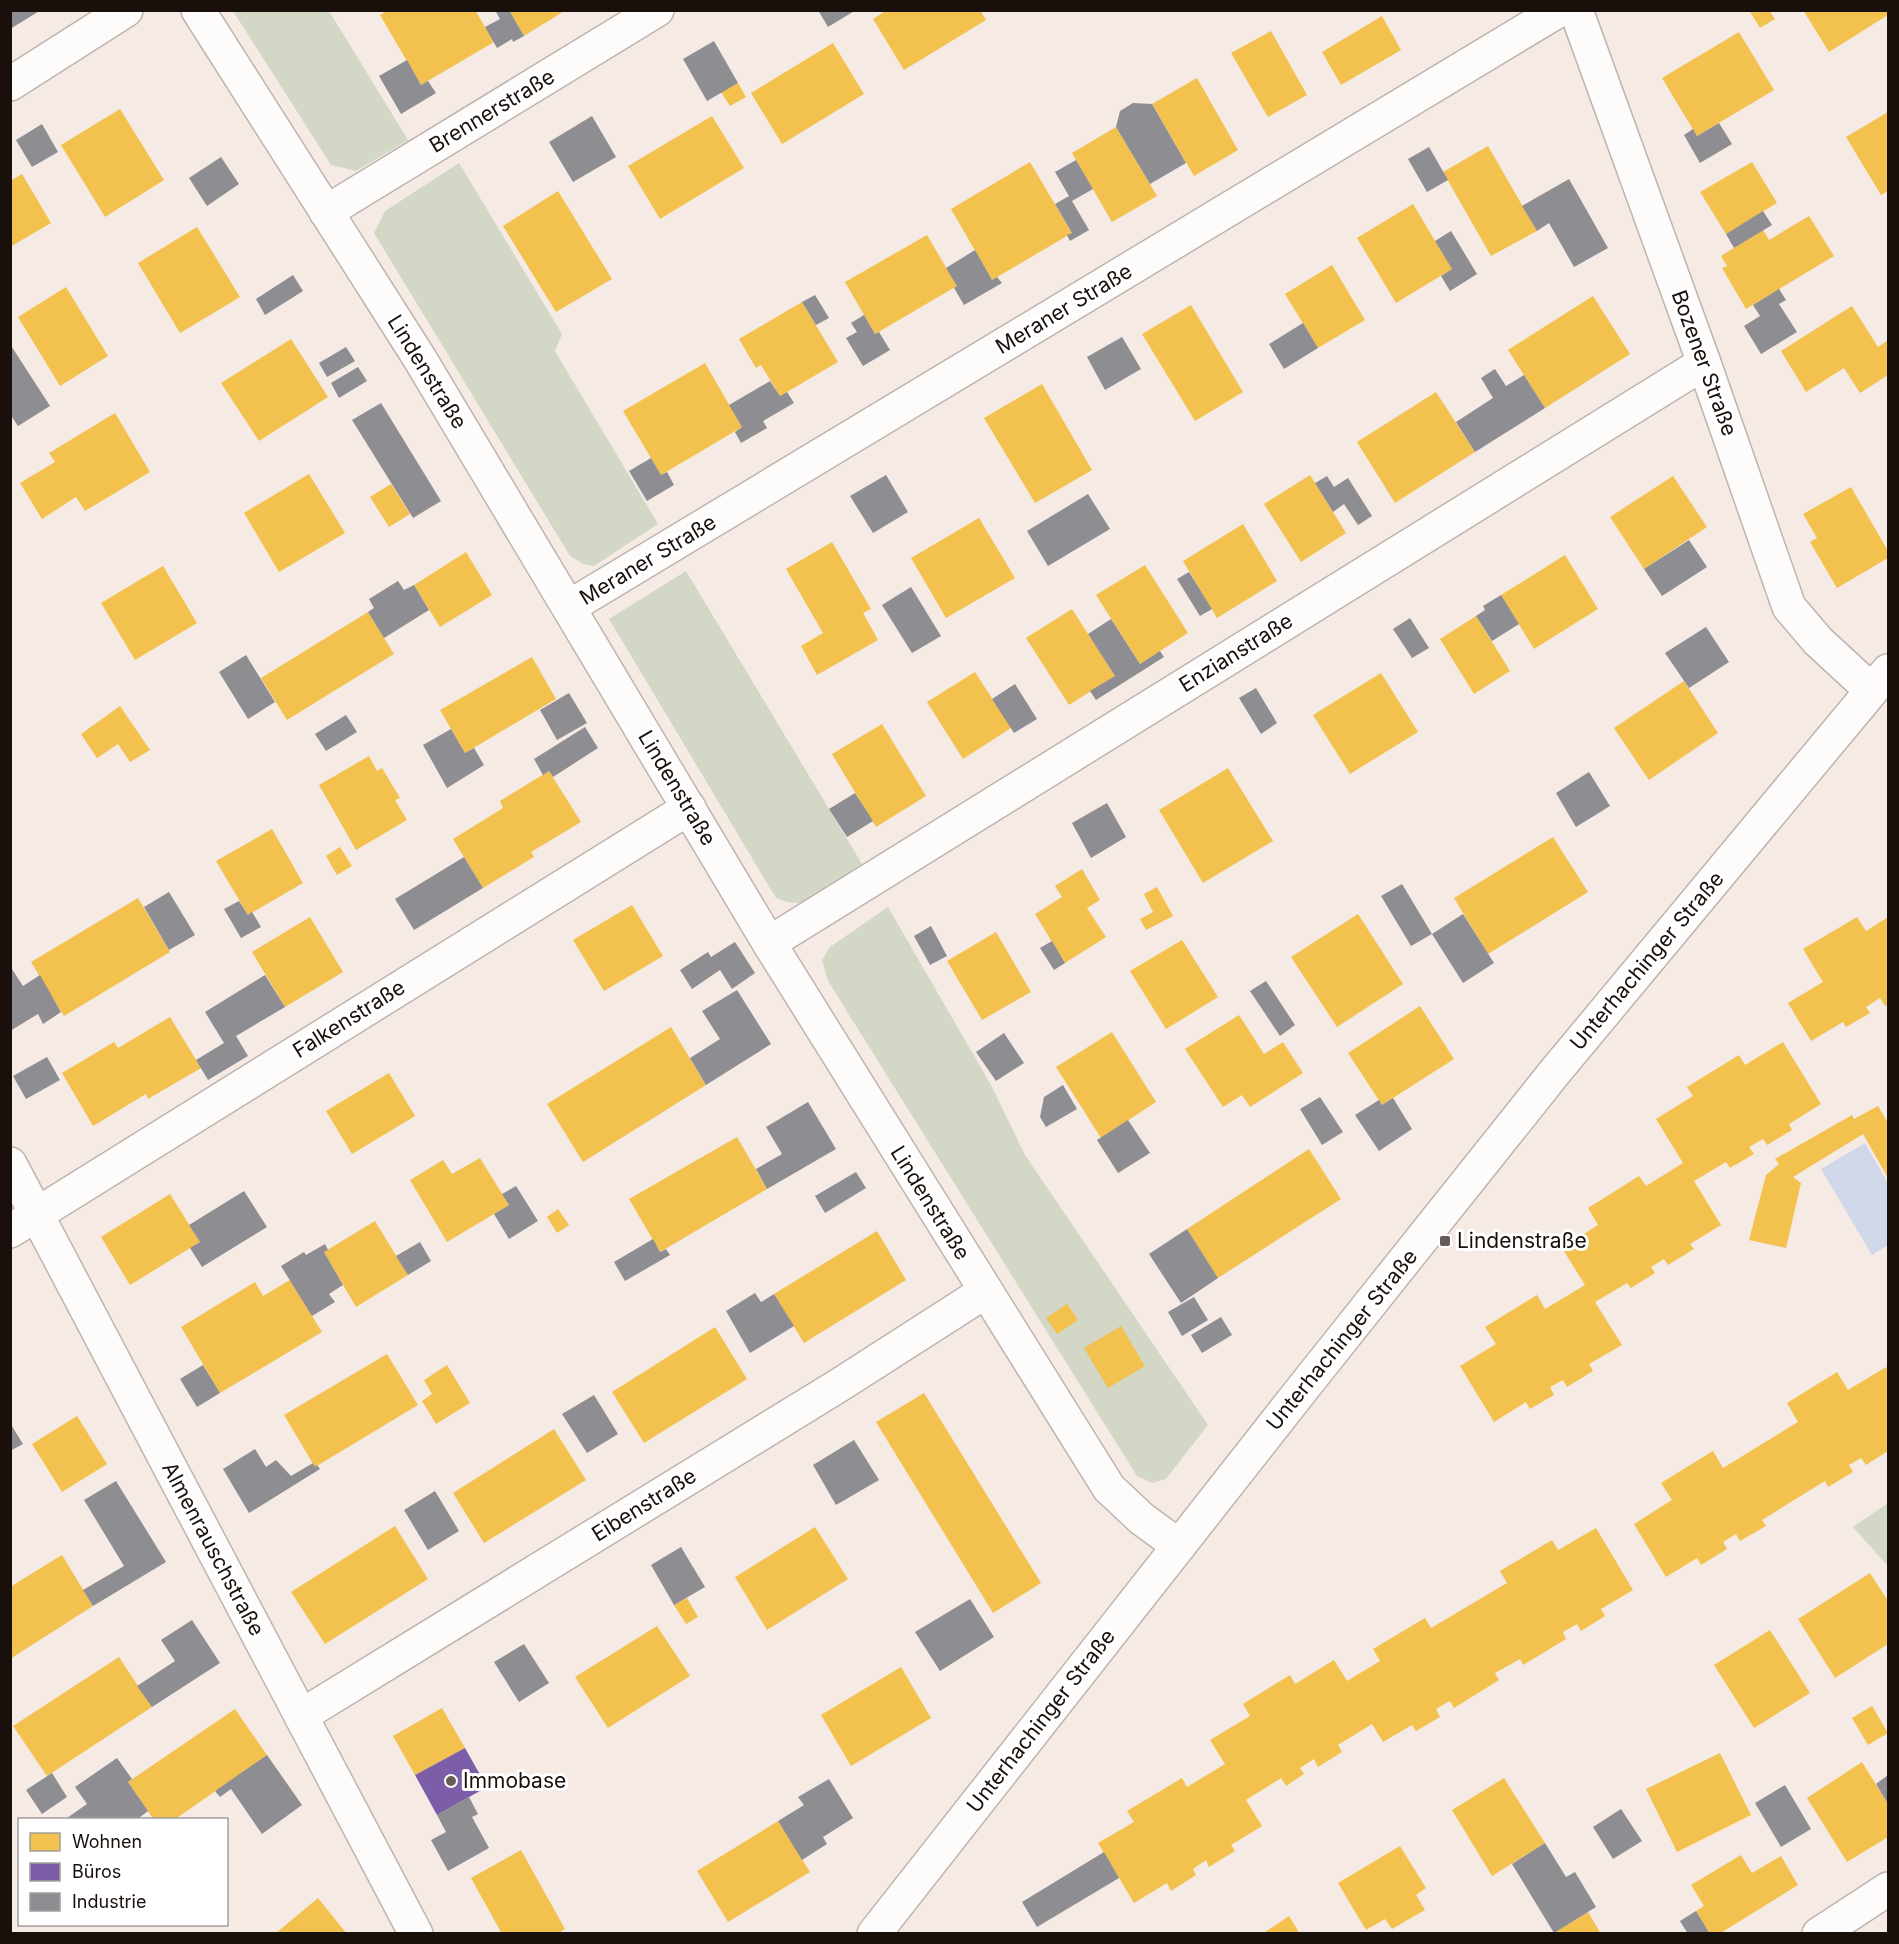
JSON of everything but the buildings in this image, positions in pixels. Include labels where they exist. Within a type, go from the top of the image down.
[{"type":"street","points":[[10,84],[126,10]]},
{"type":"street","name":"Lindenstraße","points":[[198,10],[420,360],[769,943],[1109,1488],[1142,1519],[1179,1546]]},
{"type":"street","name":"Brennerstraße","points":[[326,212],[657,10]]},
{"type":"street","name":"Meraner Straße","points":[[569,607],[1559,10]]},
{"type":"street","name":"Bozener Straße","points":[[1576,10],[1704,363],[1789,607],[1818,641],[1880,680]]},
{"type":"street","name":"Enzianstraße","points":[[769,943],[1704,363]]},
{"type":"street","name":"Unterhachinger Straße","points":[[874,1934],[1554,1073],[1880,680]]},
{"type":"street","name":"Falkenstraße","points":[[10,1231],[689,808]]},
{"type":"street","name":"Almenrauschstraße","points":[[10,1164],[416,1934]]},
{"type":"street","name":"Eibenstraße","points":[[301,1716],[841,1384],[987,1291]]},
{"type":"street","points":[[1819,1934],[1888,1889]]},
{"type":"green space","points":[[233,11],[329,11],[408,140],[356,171],[331,165]]},
{"type":"green space","points":[[459,163],[562,334],[555,351],[658,524],[594,566],[583,564],[570,556],[374,233],[385,211]]},
{"type":"green space","points":[[686,571],[865,869],[810,904],[787,902],[776,898],[609,619]]},
{"type":"green space","points":[[888,907],[991,1085],[1025,1155],[1208,1425],[1166,1479],[1152,1483],[1137,1476],[828,981],[822,960],[830,947]]},
{"type":"green space","points":[[1888,1503],[1888,1566],[1853,1527]]},
{"type":"water","points":[[1865,1143],[1888,1183],[1888,1245],[1872,1255],[1821,1169]]},
{"type":"place","name":"Lindenstraße","points":[[1445,1241]]},
{"type":"place","name":"Immobase","points":[[451,1781]]}]
